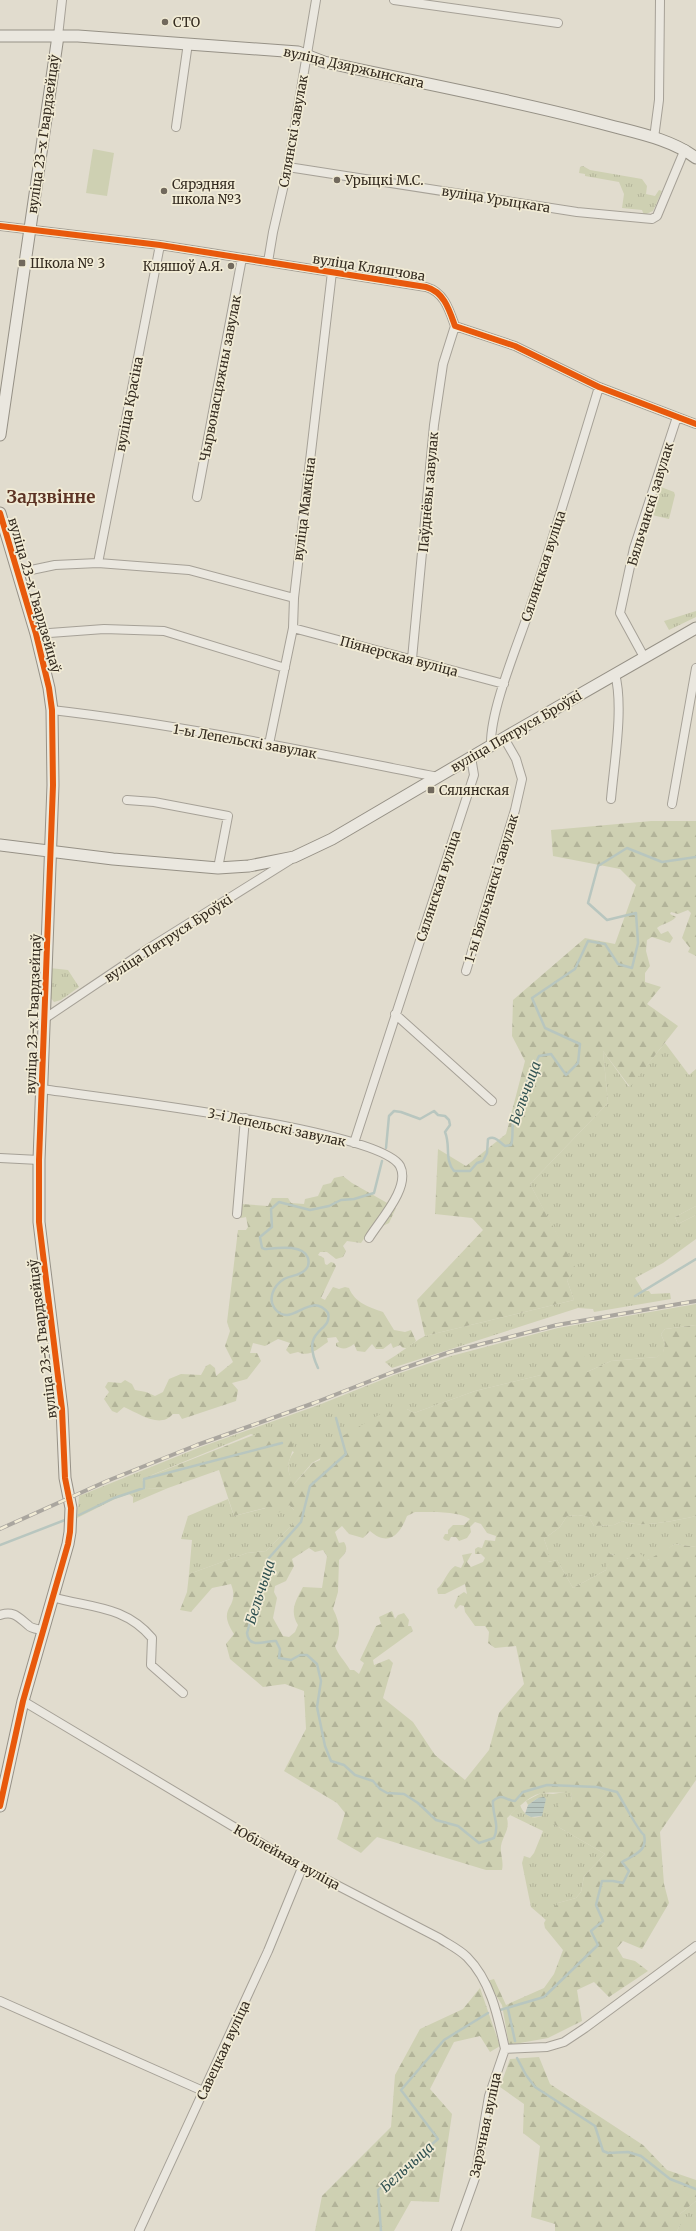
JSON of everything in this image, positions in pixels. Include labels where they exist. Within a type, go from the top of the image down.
[{"type":"street","name":"вуліца 23-х Гвардзейцаў","points":[[0,435],[62,0]]},
{"type":"street","name":"Сялянскі завулак","points":[[268,262],[273,232],[288,167],[316,0]]},
{"type":"street","points":[[394,0],[558,23]]},
{"type":"street","points":[[654,138],[659,100],[660,0]]},
{"type":"street","name":"вуліца Дзяржынскага","points":[[0,36],[58,36],[285,50],[324,62],[553,111],[654,138],[684,149],[696,158]]},
{"type":"street","points":[[176,127],[188,43]]},
{"type":"street","name":"вуліца Урыцкага","points":[[288,167],[577,212],[652,219],[657,216],[684,149]]},
{"type":"street","name":"вуліца Кляшчова","points":[[0,226],[160,245],[435,289],[447,304],[455,326]]},
{"type":"street","name":"вуліца Красіна","points":[[98,563],[160,245]]},
{"type":"street","name":"Чырвонасцяжны завулак","points":[[198,498],[242,258]]},
{"type":"street","name":"вуліца Мамкіна","points":[[269,744],[293,628],[294,598],[332,272]]},
{"type":"street","points":[[455,326],[515,346],[599,387],[696,424]]},
{"type":"street","name":"Паўднёвы завулак","points":[[412,660],[434,426],[443,364],[455,326]]},
{"type":"street","name":"Сялянская вуліца","points":[[491,746],[490,734],[504,684],[544,564],[599,387]]},
{"type":"street","name":"Бяльчанскі завулак","points":[[644,657],[620,613],[634,548],[677,417]]},
{"type":"street","name":"вуліца 23-х Гвардзейцаў","points":[[0,513],[36,634],[49,688],[52,710],[53,785],[39,1160],[39,1222],[62,1409],[66,1478],[71,1521],[68,1544],[23,1701],[0,1806]]},
{"type":"street","points":[[17,573],[55,565],[98,563],[188,570],[294,598]]},
{"type":"street","points":[[36,634],[104,628],[164,631],[285,668]]},
{"type":"street","name":"Піянерская вуліца","points":[[293,628],[504,684]]},
{"type":"street","name":"вуліца Пятруся Броўкі","points":[[44,1019],[151,947],[294,857],[332,839],[696,628]]},
{"type":"street","points":[[672,804],[696,668]]},
{"type":"street","points":[[611,799],[617,721],[618,683],[615,674]]},
{"type":"street","name":"1-ы Лепельскі завулак","points":[[52,710],[102,716],[269,744],[438,777]]},
{"type":"street","name":"1-ы Бяльчанскі завулак","points":[[466,971],[515,810],[522,779],[516,759],[504,738]]},
{"type":"street","name":"Сялянская вуліца","points":[[354,1143],[474,775],[471,758]]},
{"type":"street","points":[[127,800],[154,802],[228,816],[218,868]]},
{"type":"street","name":"вуліца Пятруся Броўкі","points":[[0,845],[50,852],[218,868],[249,866],[294,857]]},
{"type":"street","points":[[395,1014],[492,1101]]},
{"type":"street","name":"3-і Лепельскі завулак","points":[[42,1089],[245,1118],[354,1143],[391,1157],[400,1167],[403,1175],[400,1190],[369,1238]]},
{"type":"street","points":[[237,1214],[245,1118]]},
{"type":"street","points":[[0,1158],[39,1160]]},
{"type":"street","points":[[52,1597],[110,1609],[136,1621],[152,1638],[151,1665],[183,1693]]},
{"type":"street","points":[[0,1615],[8,1614],[20,1617],[30,1627],[43,1630]]},
{"type":"street","name":"Юбілейная вуліца","points":[[23,1701],[302,1868],[439,1938],[468,1958],[494,2001],[505,2049]]},
{"type":"street","name":"Савецкая вуліца","points":[[139,2231],[268,1951],[302,1868]]},
{"type":"street","points":[[505,2049],[540,2048],[564,2042],[696,1946]]},
{"type":"street","points":[[0,2002],[203,2091]]},
{"type":"street","name":"Зарэчная вуліца","points":[[456,2231],[475,2178],[489,2096],[505,2049]]},
{"type":"green space","points":[[93,149],[114,153],[107,196],[86,193]]},
{"type":"green space","points":[[583,166],[590,170],[642,179],[647,186],[646,194],[655,196],[659,190],[662,191],[653,211],[644,215],[642,210],[622,208],[624,194],[619,182],[585,176],[585,174],[579,173],[580,167]]},
{"type":"green space","points":[[661,487],[674,492],[675,495],[669,519],[652,515]]},
{"type":"green space","points":[[696,611],[696,617],[669,630],[664,621]]},
{"type":"green space","points":[[651,821],[696,821],[696,956],[688,952],[690,948],[682,938],[691,913],[688,910],[678,914],[671,912],[670,914],[676,917],[672,921],[657,928],[661,934],[668,931],[673,938],[670,943],[652,937],[647,940],[646,951],[650,966],[645,973],[645,982],[661,987],[647,1004],[678,1026],[630,1087],[603,1051],[608,1103],[530,1184],[576,1269],[567,1280],[574,1300],[425,1336],[417,1300],[483,1230],[472,1218],[435,1214],[438,1149],[466,1166],[506,1134],[525,1061],[512,1036],[513,1000],[585,938],[615,944],[636,885],[620,869],[553,856],[551,830]]},
{"type":"green space","points":[[50,968],[68,970],[79,987],[61,1000],[54,1002],[50,997]]},
{"type":"green space","points":[[665,1043],[689,1075],[696,1069],[696,1206],[675,1217],[678,1224],[696,1215],[696,1239],[663,1263],[635,1278],[643,1291],[649,1291],[651,1294],[670,1293],[671,1299],[594,1312],[593,1309],[578,1308],[392,1368],[385,1362],[425,1336],[574,1300],[567,1280],[575,1269],[530,1184],[608,1103],[603,1051],[629,1087]]},
{"type":"green space","points":[[343,1176],[352,1183],[396,1208],[389,1223],[368,1233],[361,1243],[347,1241],[343,1246],[346,1251],[343,1257],[336,1259],[327,1252],[320,1252],[318,1255],[324,1258],[325,1264],[327,1265],[331,1262],[336,1266],[321,1298],[325,1300],[333,1287],[339,1289],[345,1287],[349,1288],[359,1301],[383,1312],[394,1330],[405,1332],[411,1330],[416,1341],[407,1348],[403,1348],[400,1345],[393,1348],[391,1343],[383,1349],[376,1349],[372,1344],[365,1352],[357,1351],[354,1344],[345,1348],[338,1347],[336,1346],[336,1343],[339,1342],[336,1337],[327,1338],[328,1342],[314,1352],[306,1354],[298,1352],[290,1354],[286,1350],[290,1343],[278,1339],[265,1346],[253,1343],[250,1353],[257,1353],[261,1361],[247,1379],[232,1383],[238,1390],[236,1401],[182,1419],[179,1414],[173,1414],[162,1420],[150,1419],[124,1407],[117,1413],[112,1411],[104,1399],[109,1392],[105,1387],[108,1382],[121,1383],[125,1380],[132,1384],[135,1390],[146,1392],[155,1396],[163,1392],[169,1379],[181,1374],[201,1375],[206,1366],[210,1364],[215,1368],[216,1376],[233,1362],[225,1346],[230,1331],[227,1322],[238,1230],[246,1230],[248,1227],[246,1217],[241,1218],[238,1215],[241,1204],[268,1206],[272,1198],[288,1198],[291,1203],[304,1204],[305,1199],[318,1196],[323,1185],[331,1183],[334,1178]]},
{"type":"green space","points":[[696,1206],[696,1215],[678,1224],[675,1217]]},
{"type":"green space","points":[[696,1304],[696,1325],[665,1329],[661,1334],[665,1344],[663,1353],[657,1357],[611,1361],[587,1372],[541,1375],[475,1391],[414,1413],[407,1409],[312,1463],[293,1485],[288,1464],[294,1452],[251,1434],[142,1479],[146,1489],[168,1488],[133,1503],[133,1497],[129,1494],[115,1499],[77,1518],[79,1496],[198,1448],[316,1406],[394,1375],[451,1356],[558,1328]]},
{"type":"green space","points":[[696,1325],[696,1516],[659,1523],[638,1524],[622,1521],[614,1525],[594,1526],[589,1517],[578,1515],[567,1516],[560,1527],[544,1539],[548,1550],[548,1562],[557,1560],[573,1588],[606,1570],[607,1563],[603,1562],[602,1554],[607,1550],[610,1554],[615,1555],[616,1551],[620,1550],[622,1555],[628,1559],[632,1554],[639,1553],[648,1560],[675,1544],[696,1547],[696,1780],[660,1832],[664,1884],[669,1903],[642,1949],[623,1941],[617,1948],[623,1958],[635,1961],[648,1971],[609,1997],[594,1982],[577,1990],[582,2021],[548,2038],[509,2045],[502,2005],[487,1981],[494,1979],[506,2005],[544,1988],[554,1974],[563,1950],[545,1928],[544,1923],[552,1909],[558,1903],[576,1898],[581,1892],[584,1876],[605,1854],[555,1825],[553,1817],[559,1802],[572,1801],[571,1792],[546,1793],[533,1796],[507,1818],[508,1826],[501,1846],[503,1864],[502,1870],[486,1870],[377,1837],[361,1853],[337,1839],[345,1813],[337,1803],[284,1771],[306,1729],[304,1691],[285,1684],[263,1687],[230,1659],[226,1644],[234,1634],[227,1618],[227,1612],[233,1599],[231,1584],[212,1588],[191,1612],[180,1610],[187,1592],[189,1574],[247,1553],[266,1551],[294,1523],[294,1510],[289,1505],[273,1517],[265,1508],[234,1516],[219,1470],[168,1488],[146,1489],[142,1479],[276,1426],[293,1441],[288,1470],[294,1484],[313,1463],[320,1460],[322,1448],[391,1408],[407,1409],[414,1413],[475,1391],[541,1375],[541,1368],[549,1354],[572,1349],[584,1354],[587,1372],[611,1361],[657,1357],[663,1352],[665,1344],[661,1334],[665,1329]],"holes":[[[415,1512],[451,1513],[465,1516],[470,1519],[464,1525],[453,1525],[448,1530],[448,1534],[445,1534],[443,1538],[445,1540],[449,1541],[451,1537],[456,1537],[459,1541],[467,1538],[471,1532],[470,1527],[475,1522],[481,1524],[487,1533],[496,1536],[495,1541],[485,1540],[482,1548],[478,1547],[475,1549],[475,1554],[481,1554],[485,1558],[483,1562],[471,1567],[467,1562],[472,1553],[462,1555],[464,1562],[461,1568],[455,1566],[452,1568],[437,1589],[438,1594],[445,1594],[465,1584],[467,1594],[464,1592],[458,1596],[454,1606],[456,1609],[460,1605],[464,1606],[465,1612],[475,1626],[485,1626],[489,1632],[488,1643],[495,1648],[516,1646],[524,1684],[499,1713],[489,1750],[465,1780],[435,1755],[413,1722],[383,1698],[393,1663],[389,1659],[374,1665],[373,1660],[413,1631],[411,1626],[408,1626],[409,1620],[404,1613],[398,1615],[395,1619],[392,1611],[379,1617],[381,1624],[376,1626],[360,1660],[364,1663],[359,1674],[354,1670],[350,1670],[335,1646],[339,1627],[333,1609],[338,1592],[339,1560],[345,1554],[346,1550],[344,1542],[339,1543],[335,1532],[342,1526],[349,1534],[363,1538],[370,1531],[376,1536],[382,1538],[393,1537],[401,1529],[407,1516]],[[309,1548],[315,1552],[323,1550],[327,1556],[322,1588],[303,1587],[294,1606],[295,1620],[298,1625],[295,1632],[289,1637],[283,1636],[273,1618],[277,1598],[274,1592],[275,1586],[286,1581],[294,1566],[292,1559]]]},
{"type":"green space","points":[[228,1499],[234,1516],[266,1508],[289,1505],[294,1510],[294,1523],[266,1551],[247,1553],[189,1574],[192,1540],[181,1539],[188,1516]]},
{"type":"green space","points":[[578,1515],[589,1517],[594,1526],[614,1525],[622,1521],[638,1524],[659,1523],[696,1516],[696,1547],[675,1544],[654,1558],[642,1561],[610,1554],[606,1570],[573,1588],[557,1560],[548,1562],[548,1550],[544,1539],[560,1527],[567,1516]]},
{"type":"green space","points":[[571,1791],[572,1801],[555,1825],[605,1854],[584,1876],[581,1892],[576,1898],[558,1903],[546,1920],[531,1907],[522,1863],[524,1856],[530,1858],[534,1853],[543,1831],[510,1815],[520,1805],[528,1816],[542,1816],[538,1798],[528,1805],[526,1801],[541,1793],[553,1794]]},
{"type":"green space","points":[[480,1988],[500,2046],[490,2052],[480,2036],[454,2042],[430,2089],[452,2114],[439,2202],[411,2201],[394,2231],[315,2231],[322,2196],[391,2127],[395,2075],[420,2029],[463,2009]]},
{"type":"green space","points":[[539,2057],[550,2084],[643,2145],[667,2170],[696,2180],[696,2201],[680,2214],[680,2225],[677,2231],[555,2231],[555,2224],[531,2217],[540,2146],[523,2133],[524,2104],[500,2087],[510,2059]]},
{"type":"green space","points":[[696,2201],[696,2231],[677,2231],[680,2225],[680,2214]]},
{"type":"shaded area","points":[[544,1797],[546,1799],[542,1816],[531,1817],[525,1814],[528,1805],[538,1798]]},
{"type":"waterway","name":"Бельчыца","points":[[386,1148],[389,1116],[394,1111],[420,1119],[434,1111],[438,1115],[445,1116],[449,1120],[450,1125],[445,1132],[448,1142],[448,1157],[454,1171],[470,1171],[477,1163],[483,1161],[487,1153],[488,1139],[490,1138],[495,1138],[505,1146],[511,1145],[514,1114],[522,1092],[539,1056],[551,1054],[566,1075],[578,1063],[580,1044],[545,1028],[532,998],[575,969],[588,941],[605,944],[618,964],[632,968],[638,943],[636,913],[607,920],[588,903],[598,866],[627,848],[662,862],[696,857]]},
{"type":"waterway","name":"Бельчыца","points":[[318,1368],[313,1355],[312,1345],[314,1338],[326,1324],[328,1313],[321,1307],[315,1305],[288,1315],[282,1314],[276,1310],[272,1302],[272,1293],[277,1285],[284,1279],[304,1271],[309,1262],[308,1258],[301,1251],[295,1249],[262,1248],[260,1237],[272,1227],[271,1209],[279,1202],[310,1210],[329,1206],[341,1200],[354,1199],[374,1193],[382,1161]]},
{"type":"waterway","points":[[635,1296],[696,1259]]},
{"type":"waterway","name":"Бельчыца","points":[[336,1418],[346,1454],[310,1486],[301,1522],[268,1559],[247,1633],[248,1638],[254,1643],[276,1641],[280,1649],[279,1658],[291,1660],[300,1655],[307,1655],[317,1664],[321,1681],[317,1707],[325,1746],[331,1761],[344,1765],[355,1775],[373,1781],[380,1789],[387,1793],[404,1794],[418,1803],[436,1820],[458,1826],[479,1843],[494,1838],[496,1833],[493,1801],[496,1798],[502,1797],[515,1801],[523,1792],[547,1785],[597,1787],[617,1792],[634,1822],[644,1835],[645,1840],[642,1849],[635,1855],[622,1862],[629,1871],[623,1883],[602,1881],[596,1905],[603,1921],[591,1931],[598,1945],[544,1997],[500,2010]]},
{"type":"waterway","points":[[79,1515],[114,1498],[144,1488],[144,1479],[282,1443]]},
{"type":"waterway","points":[[0,1545],[65,1520]]},
{"type":"waterway","points":[[508,2009],[515,2041]]},
{"type":"waterway","name":"Бельчыца","points":[[381,2231],[378,2190],[438,2139],[401,2090],[444,2040],[488,2013]]},
{"type":"waterway","points":[[517,2058],[526,2075],[535,2087],[595,2126],[603,2151],[608,2153],[628,2152],[641,2156],[670,2179],[696,2189]]},
{"type":"railway","points":[[0,1529],[107,1481],[197,1445],[450,1352],[557,1325],[696,1301]]},
{"type":"cycle path","points":[[0,226],[160,245],[426,287],[432,289],[442,297],[455,326],[515,346],[599,387],[696,424]]},
{"type":"cycle path","points":[[0,513],[36,634],[49,688],[52,710],[53,785],[39,1160],[39,1222],[62,1409],[65,1478],[71,1508],[68,1544],[23,1701],[0,1806]]},
{"type":"place","name":"СТО","points":[[165,22]]},
{"type":"place","name":"Урыцкі М.С.","points":[[337,180]]},
{"type":"place","name":"Сярэдняя школа №3","points":[[164,191]]},
{"type":"place","name":"Школа № 3","points":[[22,263]]},
{"type":"place","name":"Кляшоў А.Я.","points":[[231,266]]},
{"type":"place","name":"Сялянская","points":[[431,790]]},
{"type":"district","name":"Задзвінне","points":[[51,497]]}]
